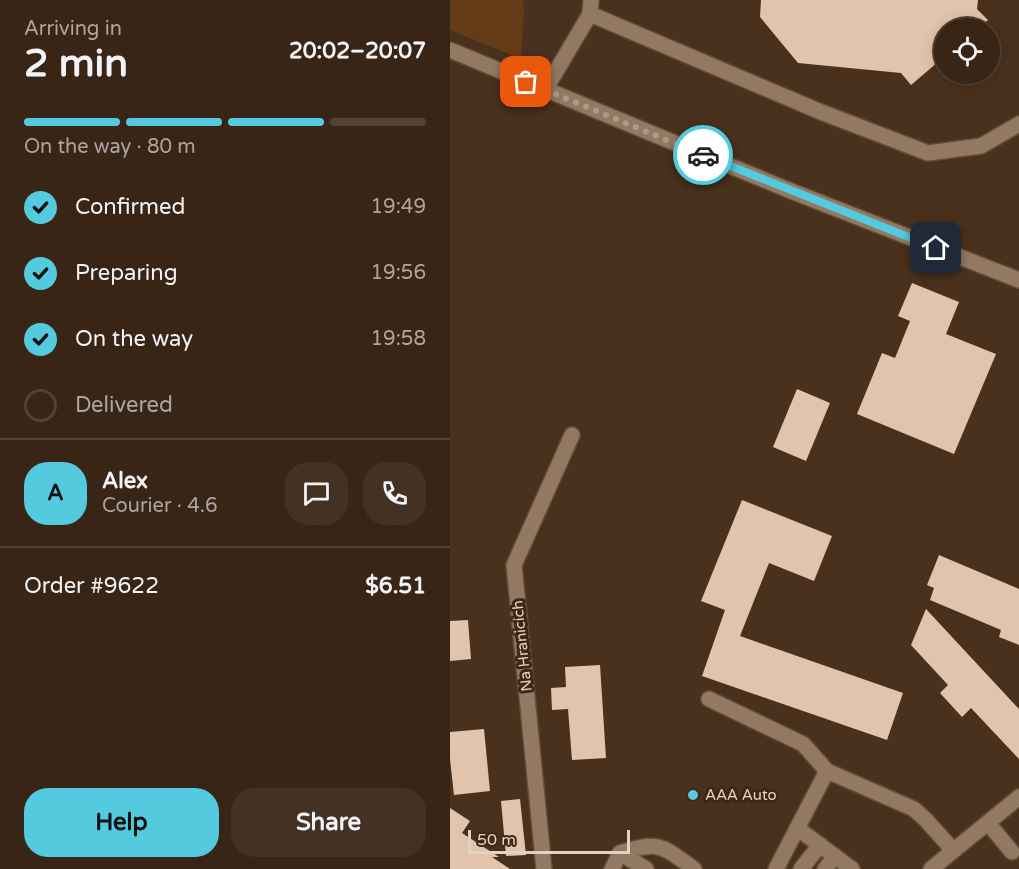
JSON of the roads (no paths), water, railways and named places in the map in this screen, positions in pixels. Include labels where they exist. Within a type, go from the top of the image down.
[{"type":"street","points":[[545,90],[591,7],[821,112],[928,153],[981,146],[1019,124]]},
{"type":"street","points":[[450,50],[790,190],[1019,280]]},
{"type":"street","name":"Na Hranicích","points":[[544,869],[514,565],[572,435]]},
{"type":"street","points":[[709,699],[803,744],[826,771],[914,809],[952,850]]},
{"type":"street","points":[[776,869],[826,771]]},
{"type":"street","points":[[931,869],[1019,797]]},
{"type":"street","points":[[988,823],[1012,852]]},
{"type":"street","points":[[797,828],[852,869]]},
{"type":"street","points":[[801,869],[820,844]]},
{"type":"street","points":[[612,869],[620,852],[642,846],[662,847],[694,869]]},
{"type":"street","points":[[620,852],[646,869]]},
{"type":"street","points":[[825,869],[835,856]]},
{"type":"place","name":"AAA Auto","points":[[693,795]]}]
